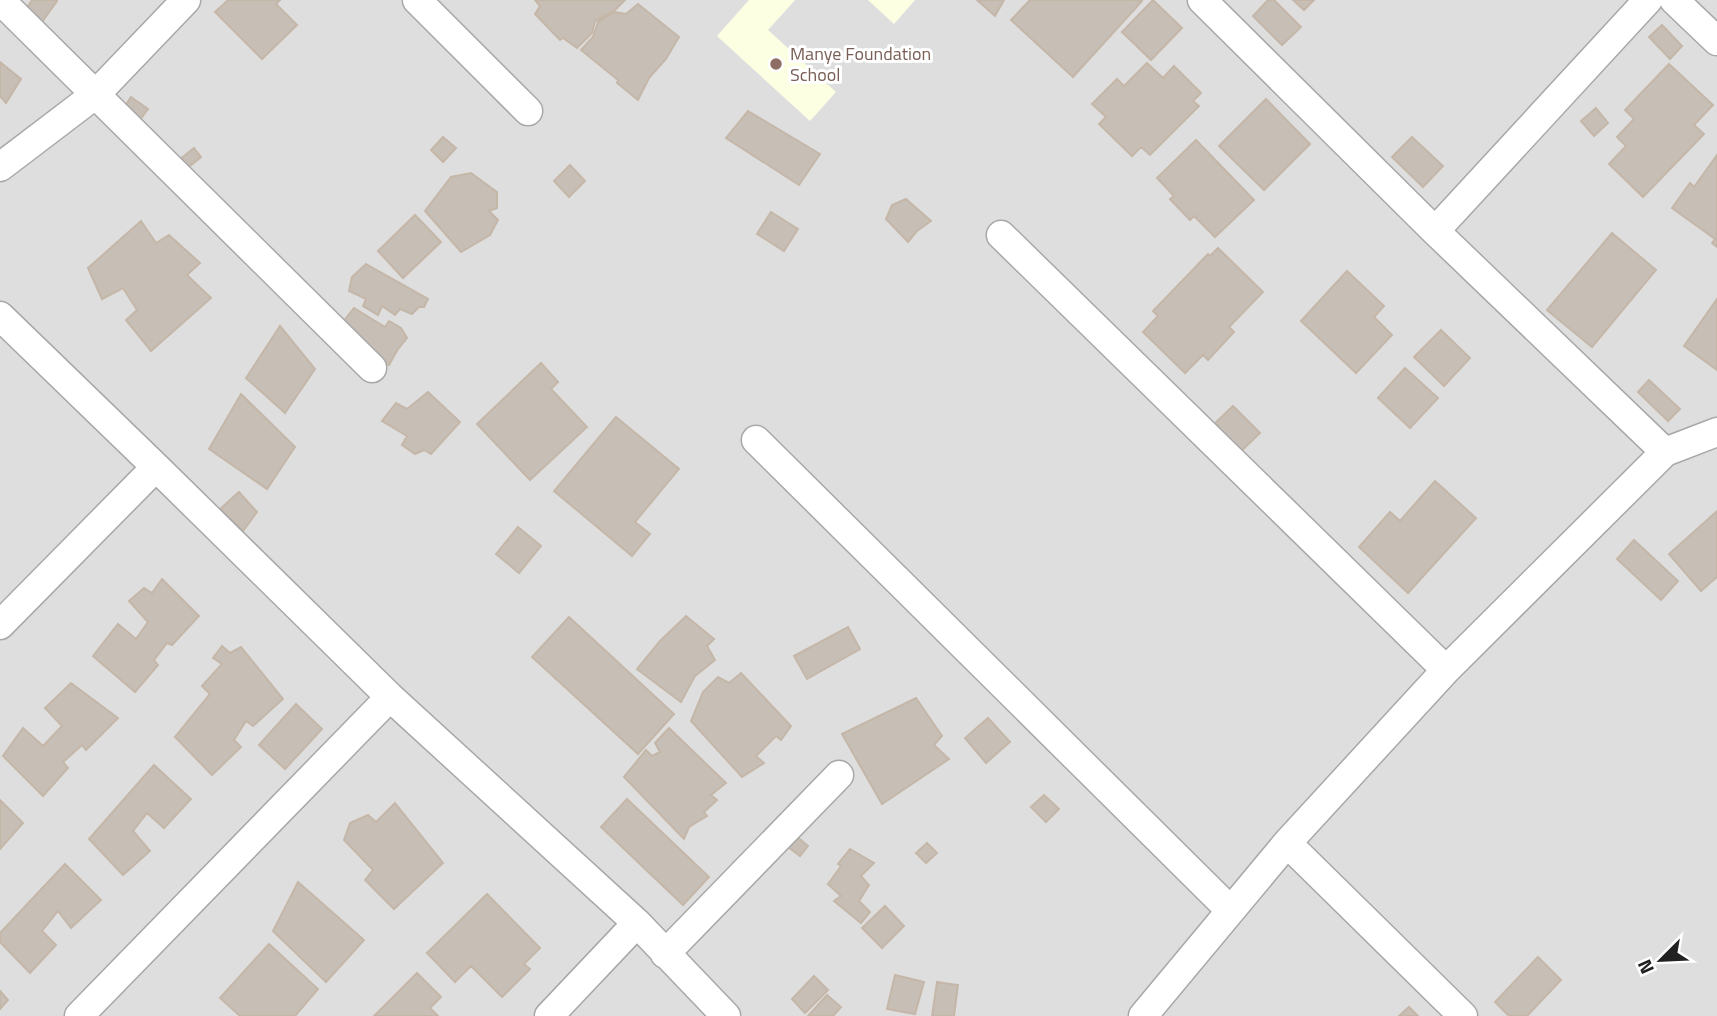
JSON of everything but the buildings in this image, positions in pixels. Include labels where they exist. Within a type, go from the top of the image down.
[{"type":"street","points":[[0,0],[372,368]]},
{"type":"street","points":[[0,167],[96,94],[186,0]]},
{"type":"street","points":[[417,0],[528,111]]},
{"type":"street","points":[[1202,0],[1435,232],[1665,452]]},
{"type":"street","points":[[1435,232],[1648,0]]},
{"type":"street","points":[[1674,0],[1717,41]]},
{"type":"street","points":[[1001,235],[1446,670]]},
{"type":"street","points":[[0,316],[390,697],[637,923],[726,1016]]},
{"type":"street","points":[[1143,1016],[1287,843],[1446,670],[1665,452],[1717,432]]},
{"type":"street","points":[[755,440],[1230,910]]},
{"type":"street","points":[[0,625],[156,467]]},
{"type":"street","points":[[79,1016],[390,697]]},
{"type":"street","points":[[665,954],[839,775]]},
{"type":"street","points":[[1287,843],[1463,1016]]},
{"type":"street","points":[[549,1016],[637,923]]},
{"type":"shaded area","points":[[0,0],[1717,0],[1717,1016],[0,1016]]},
{"type":"shaded area","name":"Manye Foundation School","points":[[749,0],[795,0],[768,30],[836,92],[810,121],[717,36]]},
{"type":"shaded area","name":"Manye Foundation School","points":[[868,0],[915,0],[894,24]]},
{"type":"place","name":"Manye Foundation School","points":[[776,64]]}]
